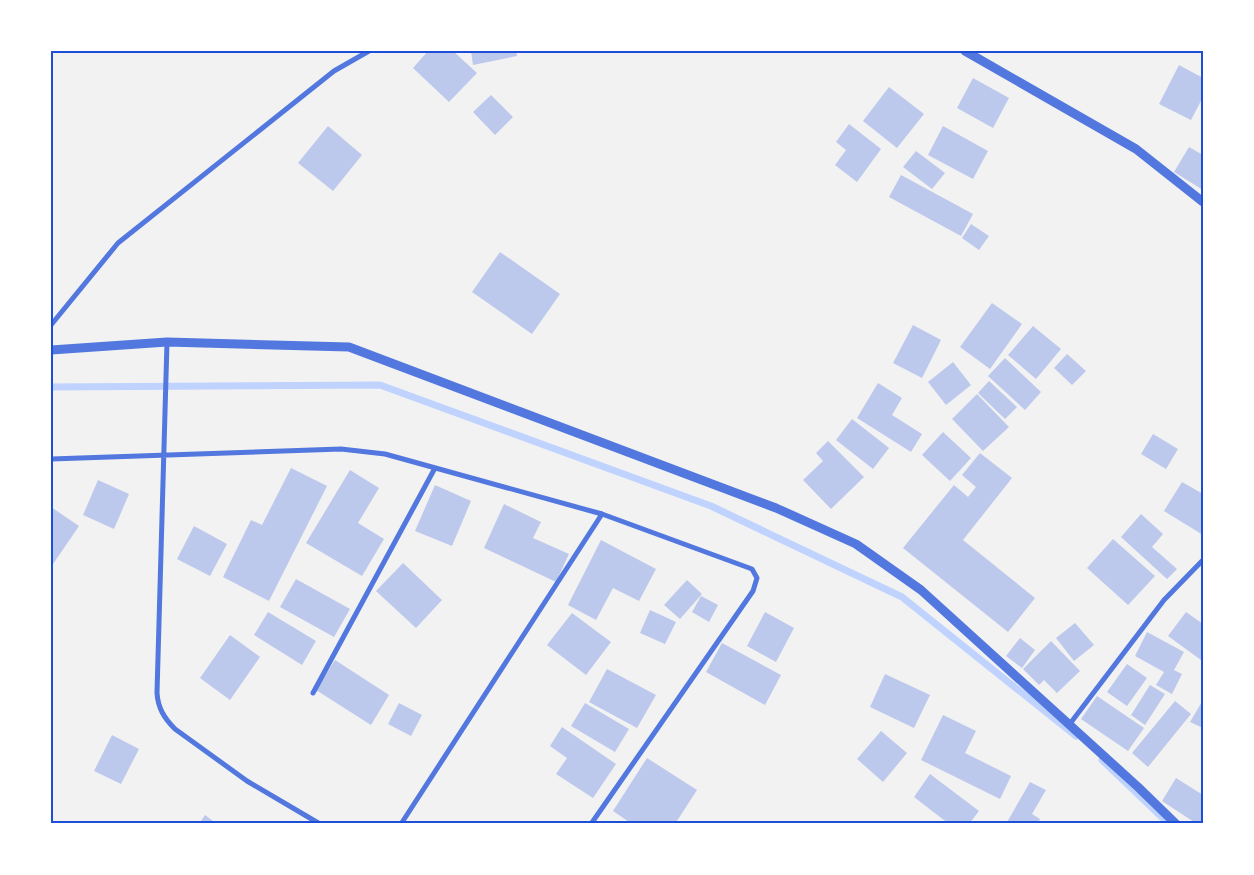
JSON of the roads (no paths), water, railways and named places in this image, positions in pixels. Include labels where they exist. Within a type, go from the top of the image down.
[{"type":"street","points":[[51,326],[118,243],[334,71],[369,51]]},
{"type":"street","points":[[965,51],[1136,149],[1203,202]]},
{"type":"street","points":[[51,350],[167,342],[349,346],[776,508],[856,544],[921,590],[1176,824]]},
{"type":"street","points":[[167,342],[157,693],[160,708],[164,718],[175,729],[247,782],[320,824]]},
{"type":"street","points":[[51,459],[342,449],[385,454],[602,514],[748,567],[755,573],[757,582],[746,602],[676,699],[591,824]]},
{"type":"street","points":[[313,693],[435,468]]},
{"type":"street","points":[[401,824],[602,514]]},
{"type":"street","points":[[1069,725],[1164,600],[1203,560]]},
{"type":"waterway","points":[[51,387],[380,385],[711,506],[902,597],[1076,736]]},
{"type":"waterway","points":[[1102,760],[1169,824]]}]
